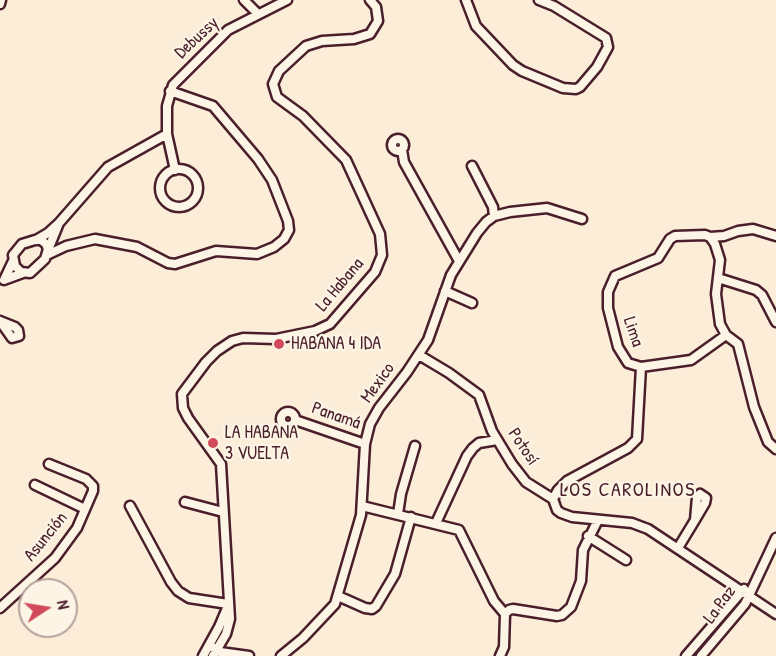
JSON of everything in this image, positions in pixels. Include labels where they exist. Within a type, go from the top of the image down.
[{"type":"street","points":[[244,0],[258,14]]},
{"type":"street","name":"Debussy","points":[[170,91],[183,74],[225,33],[286,0]]},
{"type":"street","name":"La Habana","points":[[202,656],[213,650],[228,628],[230,619],[221,464],[188,418],[182,394],[184,388],[217,351],[232,341],[243,338],[276,339],[315,331],[330,324],[375,272],[382,255],[380,234],[346,160],[303,116],[277,97],[273,84],[279,71],[306,46],[322,41],[354,39],[370,33],[378,21],[376,7],[370,0]]},
{"type":"street","points":[[466,0],[476,26],[513,65],[563,88],[576,89],[597,67],[608,46],[606,38],[554,6],[539,0]]},
{"type":"street","points":[[47,253],[95,239],[137,248],[175,264],[216,252],[257,254],[279,244],[288,234],[288,221],[272,180],[258,159],[213,106],[170,91],[167,106],[167,134],[175,170]]},
{"type":"street","points":[[2,281],[18,246],[48,233],[108,167],[167,134]]},
{"type":"street","points":[[402,150],[404,162],[459,261]]},
{"type":"street","points":[[472,166],[493,207],[494,216],[547,208],[582,219]]},
{"type":"street","points":[[175,170],[182,170],[193,176],[198,188],[194,200],[184,207],[167,203],[160,193],[165,176],[175,170]]},
{"type":"street","name":"Mexico","points":[[281,656],[333,608],[362,506],[365,444],[375,413],[418,355],[432,331],[451,275],[486,222],[494,216]]},
{"type":"street","points":[[2,281],[34,270],[43,263],[59,223]]},
{"type":"street","points":[[776,236],[753,229],[710,237],[719,252],[720,260],[716,299],[720,324],[726,335],[738,345],[754,407],[768,442],[776,449]]},
{"type":"street","points":[[52,236],[55,243],[66,246]]},
{"type":"street","name":"Lima","points":[[553,499],[567,481],[634,444],[638,434],[641,367],[628,363],[618,347],[608,309],[608,292],[611,282],[620,273],[658,258],[670,239],[675,236],[710,237]]},
{"type":"street","points":[[35,240],[44,242],[47,253]]},
{"type":"street","points":[[13,261],[17,269],[23,273]]},
{"type":"street","points":[[718,278],[756,290],[762,295],[776,322]]},
{"type":"street","points":[[445,291],[472,303]]},
{"type":"street","points":[[641,367],[690,360],[726,335]]},
{"type":"street","name":"Potosí","points":[[418,355],[479,394],[497,440],[519,475],[553,499],[557,510],[566,516],[638,525],[653,532],[776,614]]},
{"type":"street","name":"Panamá","points":[[295,420],[365,444]]},
{"type":"street","points":[[436,523],[473,448],[479,443],[497,440]]},
{"type":"street","points":[[398,514],[401,494],[415,446]]},
{"type":"street","name":"Asunción","points":[[0,608],[55,558],[77,528],[93,491],[90,483],[49,464]]},
{"type":"street","points":[[35,485],[85,509]]},
{"type":"street","points":[[185,502],[223,512]]},
{"type":"street","points":[[362,506],[436,523],[462,533],[494,601],[506,614],[504,647],[500,656]]},
{"type":"street","points":[[130,507],[178,591],[189,598],[228,604]]},
{"type":"street","points":[[338,596],[365,608],[372,609],[376,606],[395,574],[411,517]]},
{"type":"street","points":[[506,614],[513,609],[557,616],[567,611],[580,590],[583,550],[598,520]]},
{"type":"street","points":[[678,548],[695,520]]},
{"type":"street","points":[[588,536],[626,560]]},
{"type":"street","name":"La Paz","points":[[701,656],[754,582],[776,538]]},
{"type":"street","points":[[686,656],[745,594]]},
{"type":"street","points":[[213,650],[249,656]]},
{"type":"place","name":"HABANA 4 IDA","points":[[279,344]]},
{"type":"place","name":"LA HABANA 3 VUELTA","points":[[213,443]]},
{"type":"district","name":"LOS CAROLINOS","points":[[628,491]]}]
